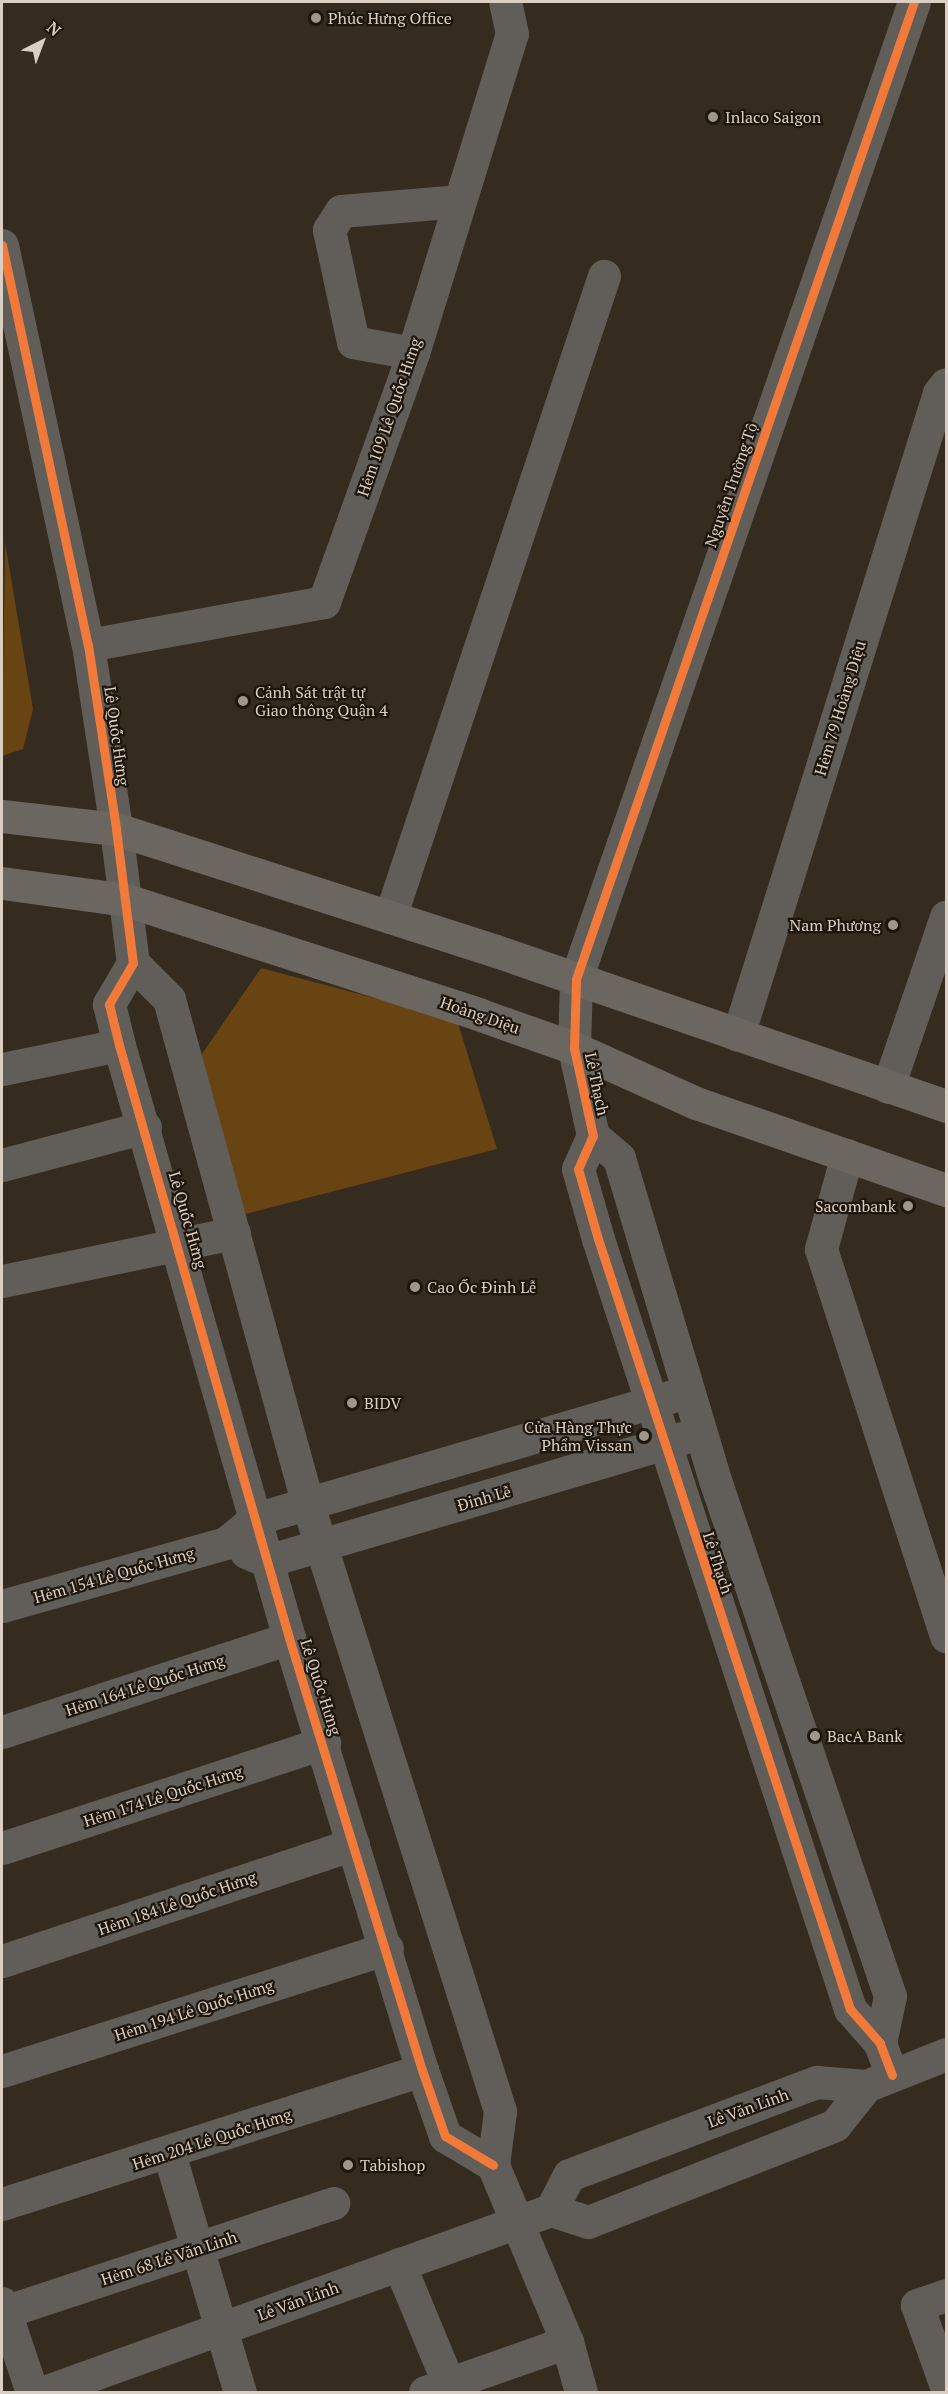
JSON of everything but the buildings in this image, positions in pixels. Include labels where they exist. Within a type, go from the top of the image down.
[{"type":"main road","points":[[2,816],[116,829],[576,979],[946,1106]]},
{"type":"main road","name":"Hoàng Diệu","points":[[2,883],[126,900],[574,1048],[696,1103],[946,1190]]},
{"type":"street","name":"Hẻm 109 Lê Quốc Hưng","points":[[88,645],[324,602],[412,353],[512,34],[505,2]]},
{"type":"street","name":"Nguyễn Trường Tộ","points":[[574,1048],[576,979],[914,2]]},
{"type":"street","points":[[412,353],[353,342],[329,230],[341,211],[460,201]]},
{"type":"street","name":"Lê Quốc Hưng","points":[[2,245],[88,645],[116,829],[133,963],[109,1004],[119,1045],[180,1244],[289,1638],[324,1743],[422,2070],[445,2136],[493,2165]]},
{"type":"street","points":[[390,917],[604,276]]},
{"type":"street","name":"Hẻm 79 Hoàng Diệu","points":[[738,1035],[939,393],[946,384]]},
{"type":"street","points":[[888,1087],[946,917]]},
{"type":"street","points":[[133,963],[169,999],[308,1505],[500,2111],[493,2165],[513,2223],[567,2342],[580,2392]]},
{"type":"street","points":[[2,1069],[119,1045]]},
{"type":"street","name":"Lê Thạch","points":[[574,1048],[593,1136],[578,1169],[663,1443],[850,2009],[880,2043]]},
{"type":"street","points":[[2,1165],[145,1127]]},
{"type":"street","name":"Lê Thạch","points":[[593,1136],[619,1158],[688,1392],[890,1996],[880,2043],[879,2081]]},
{"type":"street","points":[[847,1155],[821,1249],[946,1636]]},
{"type":"street","points":[[2,1281],[234,1233]]},
{"type":"street","points":[[255,1519],[688,1392]]},
{"type":"street","name":"Ðinh Lễ","points":[[267,1561],[701,1432]]},
{"type":"street","name":"Hẻm 154 Lê Quốc Hưng","points":[[2,1606],[226,1543],[255,1519]]},
{"type":"street","points":[[226,1543],[267,1561]]},
{"type":"street","name":"Hẻm 164 Lê Quốc Hưng","points":[[2,1732],[289,1638]]},
{"type":"street","name":"Hẻm 174 Lê Quốc Hưng","points":[[2,1848],[324,1743]]},
{"type":"street","name":"Hẻm 184 Lê Quốc Hưng","points":[[2,1961],[353,1844]]},
{"type":"street","name":"Hẻm 194 Lê Quốc Hưng","points":[[2,2071],[387,1948]]},
{"type":"street","name":"Lê Văn Linh","points":[[551,2210],[569,2175],[817,2082],[879,2081],[946,2054]]},
{"type":"street","name":"Hẻm 204 Lê Quốc Hưng","points":[[2,2205],[170,2153],[422,2070]]},
{"type":"street","name":"Lê Văn Linh","points":[[44,2392],[551,2210],[588,2222],[834,2125],[879,2081]]},
{"type":"street","points":[[170,2153],[219,2329],[240,2392]]},
{"type":"street","name":"Hẻm 68 Lê Văn Linh","points":[[3,2308],[196,2249],[333,2203]]},
{"type":"street","points":[[399,2264],[442,2389],[567,2342]]},
{"type":"street","points":[[946,2295],[917,2306],[946,2386]]},
{"type":"street","points":[[3,2308],[32,2392]]},
{"type":"shaded area","points":[[5,542],[33,709],[23,749],[2,756]]},
{"type":"shaded area","points":[[261,968],[457,1020],[497,1149],[238,1216],[193,1067]]},
{"type":"cycle path","points":[[892,2075],[880,2043],[850,2009],[598,1239],[578,1169],[593,1136],[574,1048],[576,979],[914,2]]},
{"type":"cycle path","points":[[2,245],[88,645],[116,829],[133,963],[109,1004],[119,1045],[289,1638],[422,2070],[445,2136],[493,2165]]},
{"type":"place","name":"Phúc Hưng Office","points":[[316,18]]},
{"type":"place","name":"Inlaco Saigon","points":[[713,117]]},
{"type":"place","name":"Cảnh Sát trật tự Giao thông Quận 4","points":[[243,701]]},
{"type":"place","name":"Nam Phương","points":[[893,925]]},
{"type":"place","name":"Sacombank","points":[[908,1206]]},
{"type":"place","name":"Cao Ốc Đinh Lễ","points":[[415,1287]]},
{"type":"place","name":"BIDV","points":[[352,1403]]},
{"type":"place","name":"Cửa Hàng Thực Phẩm Vissan","points":[[644,1436]]},
{"type":"place","name":"BacA Bank","points":[[815,1736]]},
{"type":"place","name":"Tabishop","points":[[348,2165]]}]
